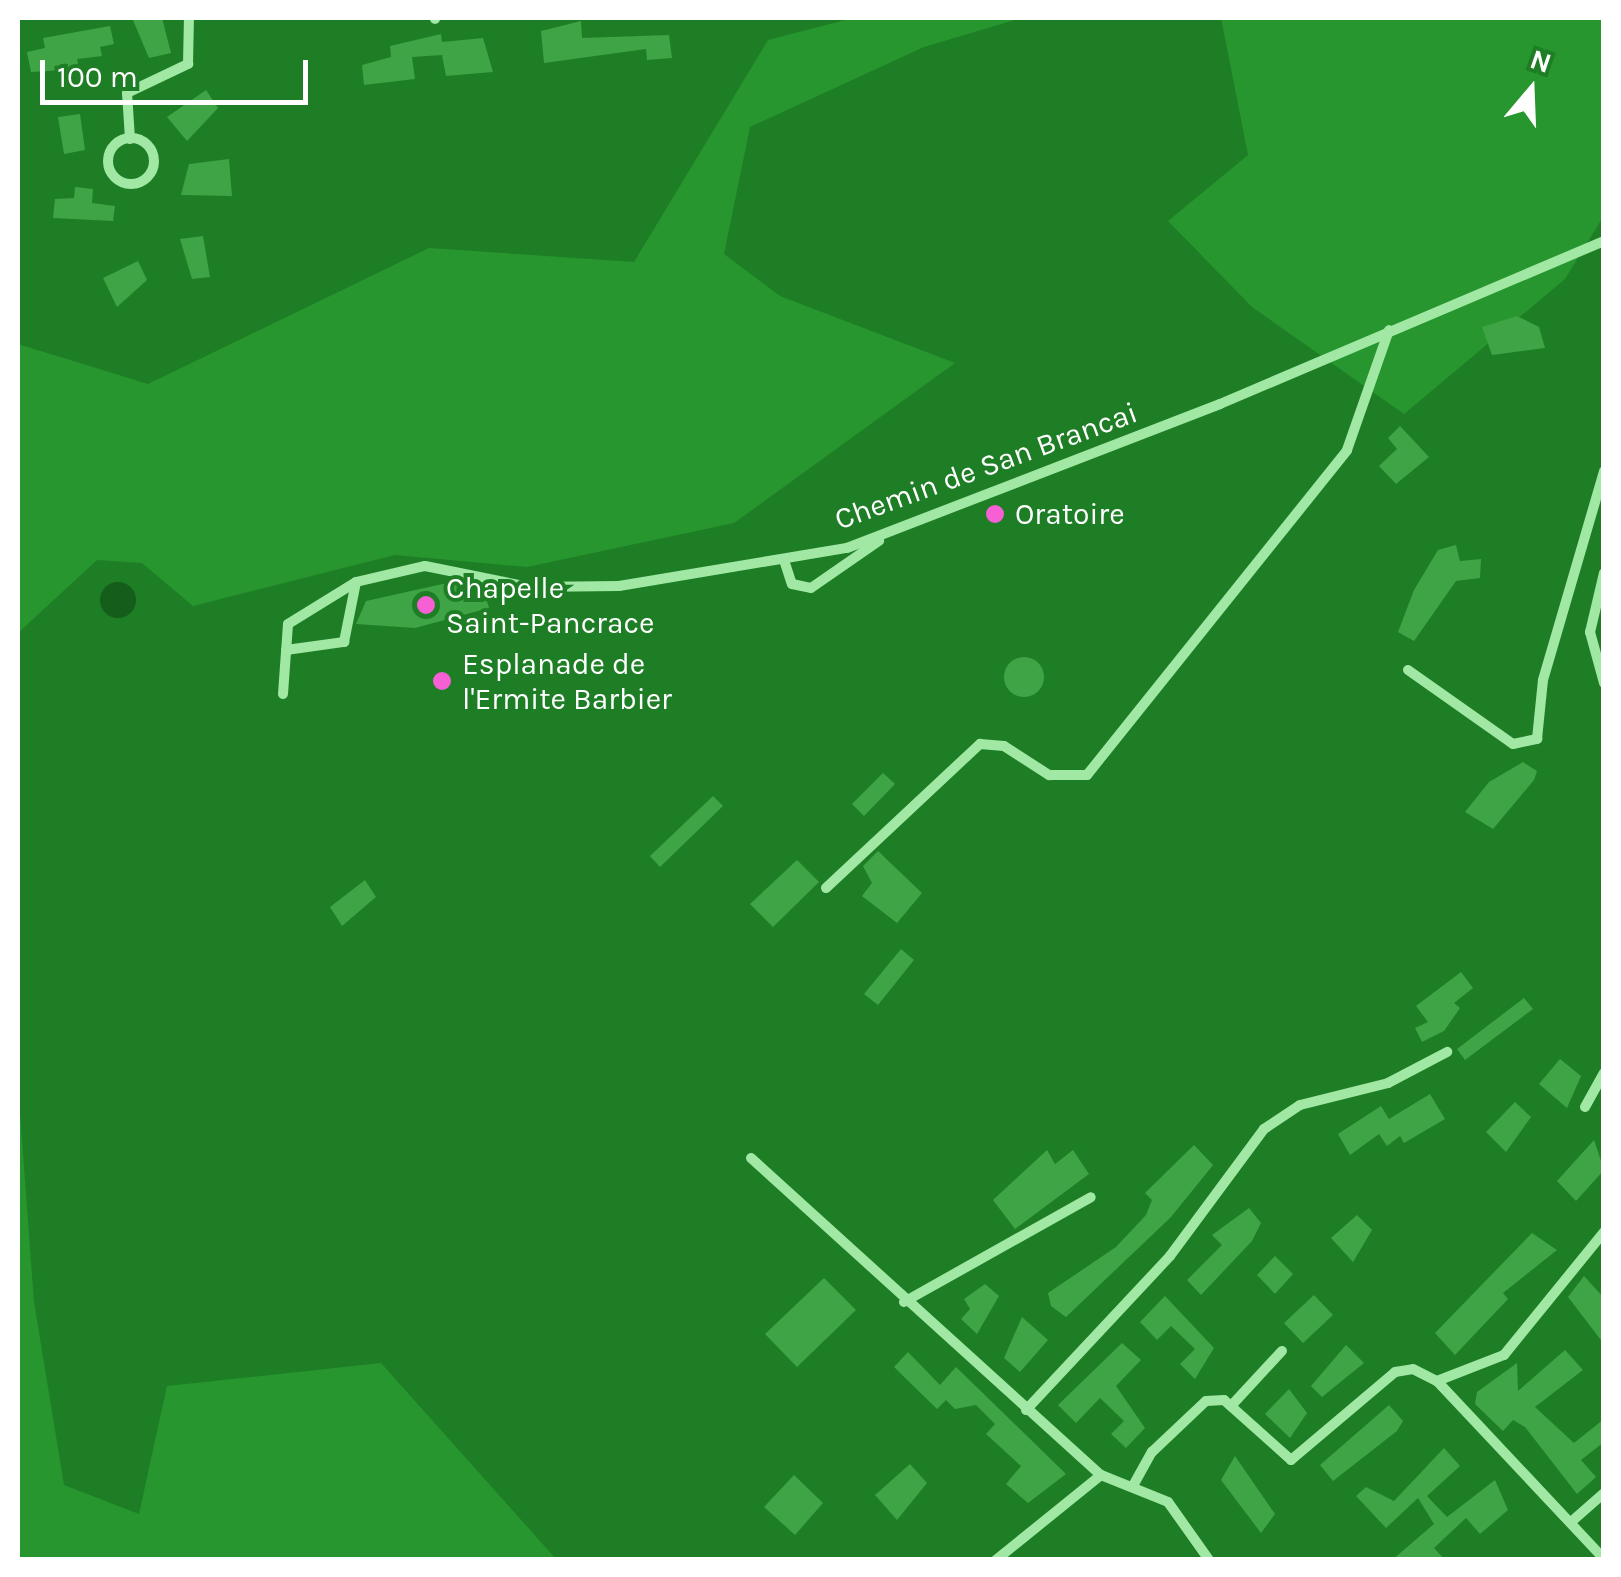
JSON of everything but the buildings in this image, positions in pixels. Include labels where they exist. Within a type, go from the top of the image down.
[{"type":"street","points":[[130,138],[127,93],[188,64],[189,18]]},
{"type":"street","points":[[130,138],[148,146],[154,164],[130,184],[108,166],[116,144],[130,138]]},
{"type":"street","name":"Chemin de San Brancai","points":[[284,694],[286,650],[300,609],[356,582],[425,566],[529,587],[620,586],[784,560],[885,536],[1604,241]]},
{"type":"street","points":[[826,888],[980,744],[1004,746],[1049,775],[1087,776],[1347,450],[1389,330]]},
{"type":"street","points":[[1408,670],[1513,744],[1537,739],[1541,690],[1600,496],[1604,471]]},
{"type":"street","points":[[784,560],[792,584],[811,588],[885,536]]},
{"type":"street","points":[[1604,574],[1590,632],[1604,683]]},
{"type":"street","points":[[286,650],[344,642],[356,582]]},
{"type":"street","points":[[1026,1410],[1170,1256],[1264,1129],[1300,1104],[1388,1083],[1447,1052]]},
{"type":"street","points":[[1584,1107],[1604,1073]]},
{"type":"street","points":[[751,1158],[904,1302],[1101,1475],[1134,1484],[1172,1506],[1209,1560]]},
{"type":"street","points":[[904,1302],[1091,1198]]},
{"type":"street","points":[[1437,1381],[1504,1355],[1604,1232]]},
{"type":"street","points":[[1231,1406],[1282,1351]]},
{"type":"street","points":[[1134,1484],[1199,1406],[1218,1398],[1291,1460],[1386,1379],[1412,1368],[1437,1381],[1604,1559]]},
{"type":"street","points":[[996,1560],[1101,1475]]},
{"type":"street","points":[[1571,1522],[1604,1492]]},
{"type":"shaded area","points":[[853,18],[1021,18],[924,47],[750,127],[724,254],[780,296],[955,363],[734,523],[527,567],[395,555],[193,606],[142,563],[97,560],[18,633],[18,344],[148,384],[429,248],[634,262],[768,40]]},
{"type":"shaded area","points":[[1221,18],[1603,18],[1603,217],[1565,279],[1404,414],[1252,307],[1168,221],[1248,155]]},
{"type":"shaded area","points":[[118,582],[131,587],[136,600],[131,613],[118,618],[105,613],[100,600],[105,587]]},
{"type":"shaded area","points":[[18,1086],[34,1302],[64,1485],[139,1514],[167,1386],[381,1363],[556,1559],[18,1559]]},
{"type":"place","name":"Oratoire","points":[[995,514]]},
{"type":"place","name":"Chapelle Saint-Pancrace","points":[[426,605]]},
{"type":"place","name":"Esplanade de l'Ermite Barbier","points":[[442,681]]}]
